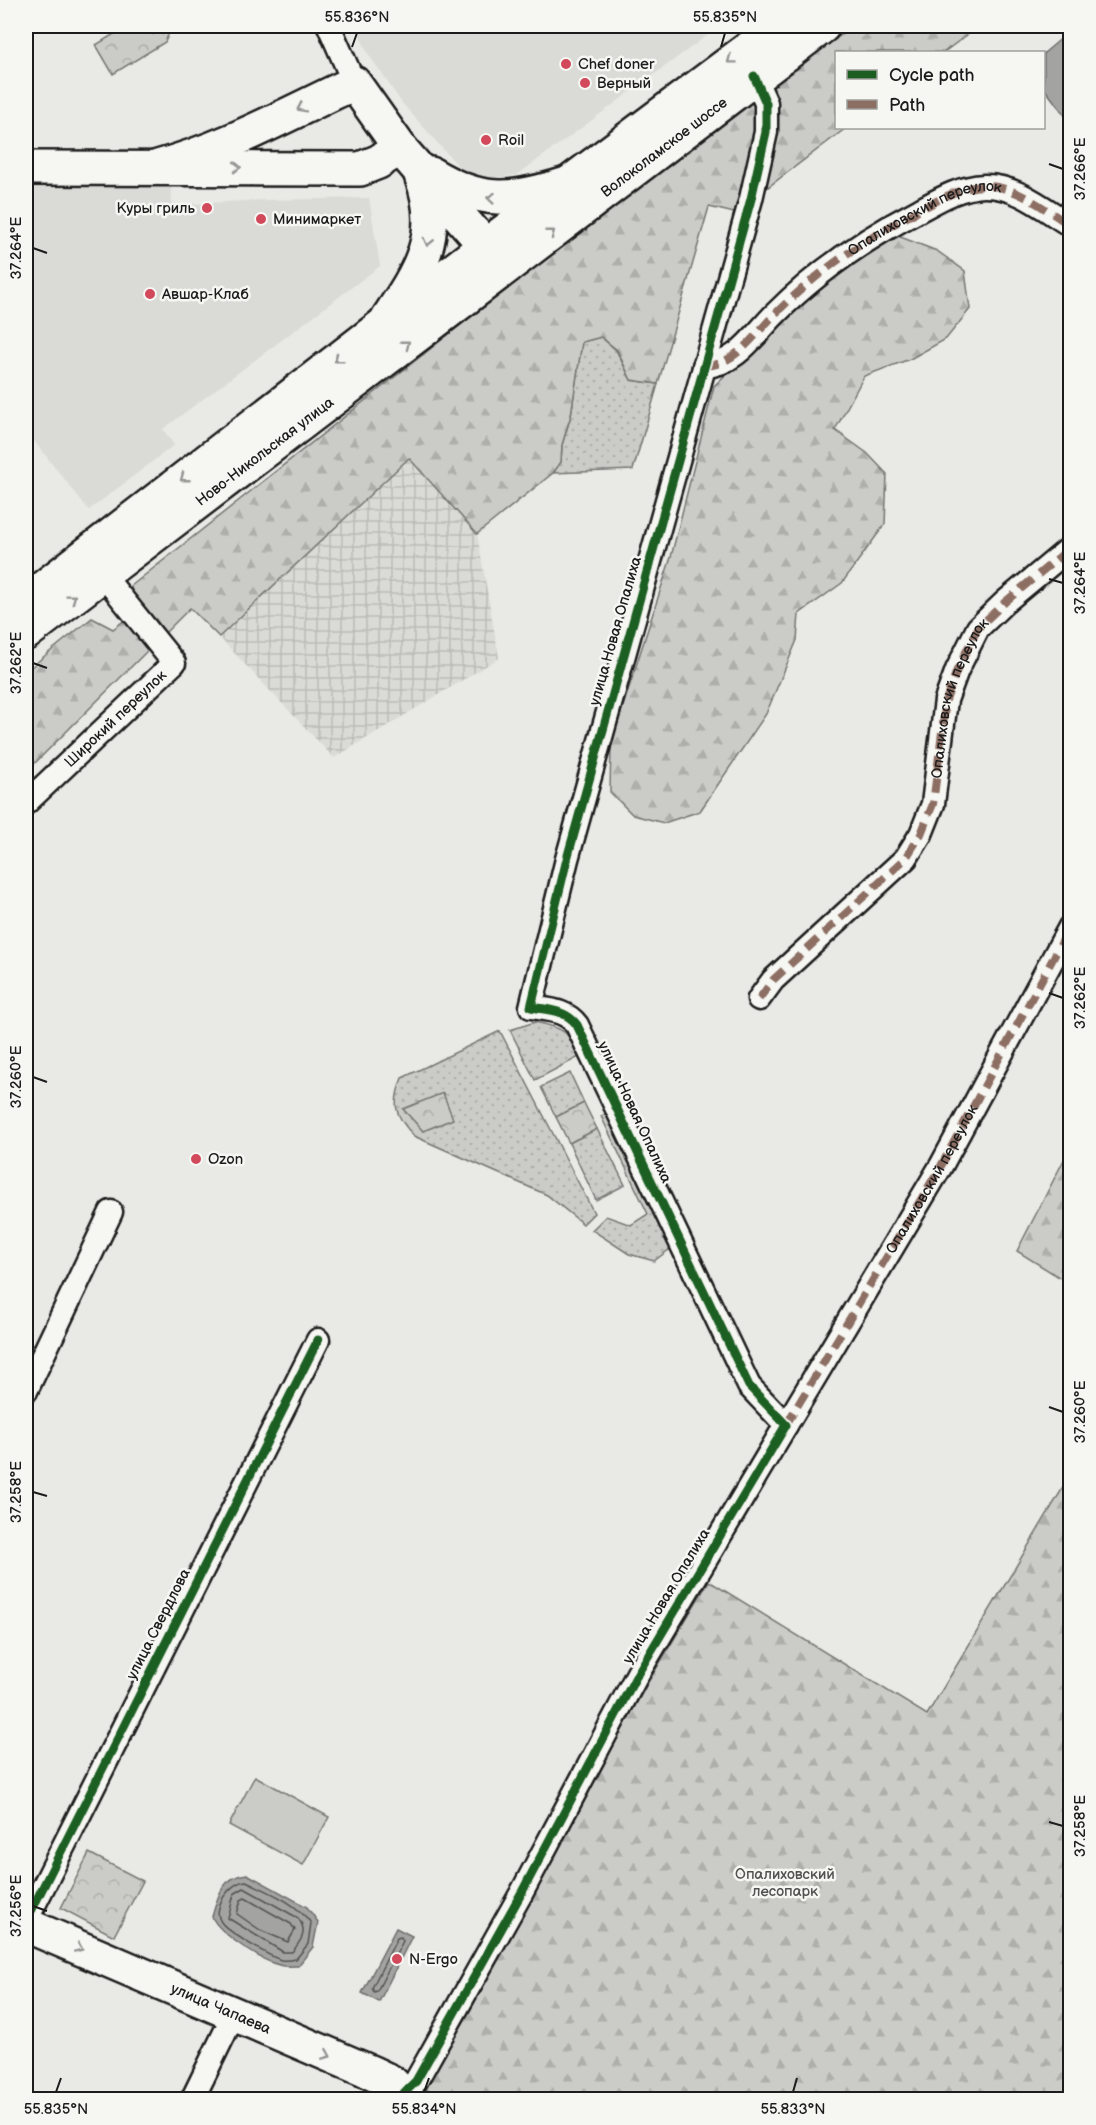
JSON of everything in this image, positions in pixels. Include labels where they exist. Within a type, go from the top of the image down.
[{"type":"main road","name":"Волоколамское шоссе","points":[[495,257],[568,183],[779,26]]},
{"type":"main road","name":"Волоколамское шоссе","points":[[495,257],[824,26]]},
{"type":"main road","points":[[158,167],[198,156],[231,142],[354,83],[408,157],[495,257]]},
{"type":"main road","points":[[385,323],[416,277],[431,230],[430,207],[408,157]]},
{"type":"main road","points":[[26,168],[360,169],[378,162],[408,157],[464,192],[484,198],[507,199],[568,183]]},
{"type":"main road","name":"Ново-Никольская улица","points":[[26,601],[385,323],[495,257]]},
{"type":"main road","name":"Ново-Никольская улица","points":[[26,633],[103,574],[495,257]]},
{"type":"main road","name":"улица Чапаева","points":[[26,1923],[233,2016],[372,2073],[391,2082],[407,2096]]},
{"type":"street","points":[[329,26],[354,83]]},
{"type":"street","name":"улица Новая Опалиха","points":[[407,2096],[522,1892],[638,1673],[786,1425],[760,1401],[749,1386],[577,1025],[571,1017],[560,1012],[531,1007],[552,914],[751,200],[766,132],[766,103],[754,76]]},
{"type":"street","name":"Опалиховский переулок","points":[[704,366],[718,366],[736,355],[799,290],[851,249],[955,191],[983,186],[1006,189],[1071,225]]},
{"type":"street","name":"Опалиховский переулок","points":[[759,999],[773,980],[906,858],[921,834],[933,804],[946,700],[957,670],[978,628],[1005,602],[1046,571],[1071,548]]},
{"type":"street","name":"Широкий переулок","points":[[26,802],[174,663],[103,574]]},
{"type":"street","name":"Опалиховский переулок","points":[[786,1425],[941,1166],[1071,927]]},
{"type":"street","points":[[26,1391],[111,1212]]},
{"type":"street","name":"улица Свердлова","points":[[26,1923],[318,1340]]},
{"type":"street","points":[[192,2100],[233,2016]]},
{"type":"shaded area","points":[[356,26],[720,26],[517,175],[484,179],[460,168],[402,103],[367,52]]},
{"type":"shaded area","points":[[171,185],[172,205],[369,198],[380,266],[163,429],[174,445],[89,510],[26,431],[26,186]]},
{"type":"shaded area","points":[[409,458],[477,534],[499,658],[334,758],[219,637]]},
{"type":"green space","points":[[127,26],[172,26],[165,42],[113,74],[96,45]]},
{"type":"green space","points":[[854,26],[979,26],[945,51],[835,51],[835,129],[845,129],[734,213],[709,207],[658,384],[631,380],[617,350],[601,337],[582,342],[571,415],[562,445],[561,462],[553,473],[477,534],[409,458],[219,637],[190,608],[26,772],[26,671],[92,618],[113,629],[135,612],[131,586],[705,131]]},
{"type":"green space","points":[[890,233],[937,251],[965,271],[970,309],[946,339],[910,359],[864,376],[835,430],[867,453],[887,474],[885,524],[842,583],[799,614],[797,640],[766,714],[700,811],[664,823],[633,815],[610,792],[611,744],[671,557],[714,386],[807,296]]},
{"type":"green space","points":[[601,337],[616,350],[631,380],[658,384],[633,470],[553,473],[561,462],[562,445],[571,415],[582,342]]},
{"type":"green space","points":[[535,1022],[564,1032],[574,1041],[583,1055],[535,1080],[510,1030]]},
{"type":"green space","points":[[500,1031],[594,1213],[583,1224],[547,1195],[414,1136],[402,1122],[396,1102],[402,1078]]},
{"type":"green space","points":[[570,1073],[584,1103],[556,1117],[541,1087]]},
{"type":"green space","points":[[443,1093],[453,1119],[423,1131],[403,1109]]},
{"type":"green space","points":[[584,1103],[597,1129],[569,1143],[556,1117]]},
{"type":"green space","points":[[612,1111],[673,1239],[670,1249],[654,1261],[629,1254],[592,1230],[606,1216],[631,1225],[648,1214],[601,1116]]},
{"type":"green space","points":[[597,1129],[625,1185],[596,1200],[569,1143]]},
{"type":"green space","points":[[1070,1148],[1070,1284],[1017,1251]]},
{"type":"green space","name":"Опалиховский лесопарк","points":[[1070,1476],[1070,2099],[437,2100],[425,2087],[650,1679],[709,1581],[927,1715]]},
{"type":"green space","points":[[255,1776],[329,1817],[303,1865],[229,1825]]},
{"type":"green space","points":[[89,1853],[143,1881],[114,1936],[61,1908]]},
{"type":"water","points":[[1070,31],[1070,122],[1045,89],[1045,52]]},
{"type":"water","points":[[247,1874],[307,1907],[318,1922],[313,1947],[298,1966],[279,1965],[252,1952],[223,1931],[212,1917],[222,1888],[232,1879]]},
{"type":"water","points":[[396,1928],[412,1936],[379,2002],[362,1993]]},
{"type":"marked path","points":[[704,366],[725,361],[744,348],[791,298],[843,256],[900,221],[958,191],[984,186],[1007,189],[1029,199],[1070,225]]},
{"type":"marked path","points":[[759,999],[773,980],[906,858],[921,834],[933,804],[946,700],[957,670],[978,628],[1005,602],[1070,548]]},
{"type":"marked path","points":[[786,1425],[941,1166],[1070,927]]},
{"type":"cycle path","points":[[404,2093],[416,2081],[522,1892],[638,1673],[786,1425],[749,1386],[577,1025],[568,1016],[551,1010],[531,1007],[567,859],[751,199],[766,132],[766,103],[754,76]]},
{"type":"cycle path","points":[[26,1921],[318,1340]]},
{"type":"place","name":"Chef doner","points":[[566,64]]},
{"type":"place","name":"Верный","points":[[585,83]]},
{"type":"place","name":"Roil","points":[[486,140]]},
{"type":"place","name":"Куры гриль","points":[[207,208]]},
{"type":"place","name":"Минимаркет","points":[[261,219]]},
{"type":"place","name":"Авшар-Клаб","points":[[150,294]]},
{"type":"place","name":"Ozon","points":[[196,1159]]},
{"type":"place","name":"N-Ergo","points":[[397,1959]]}]
